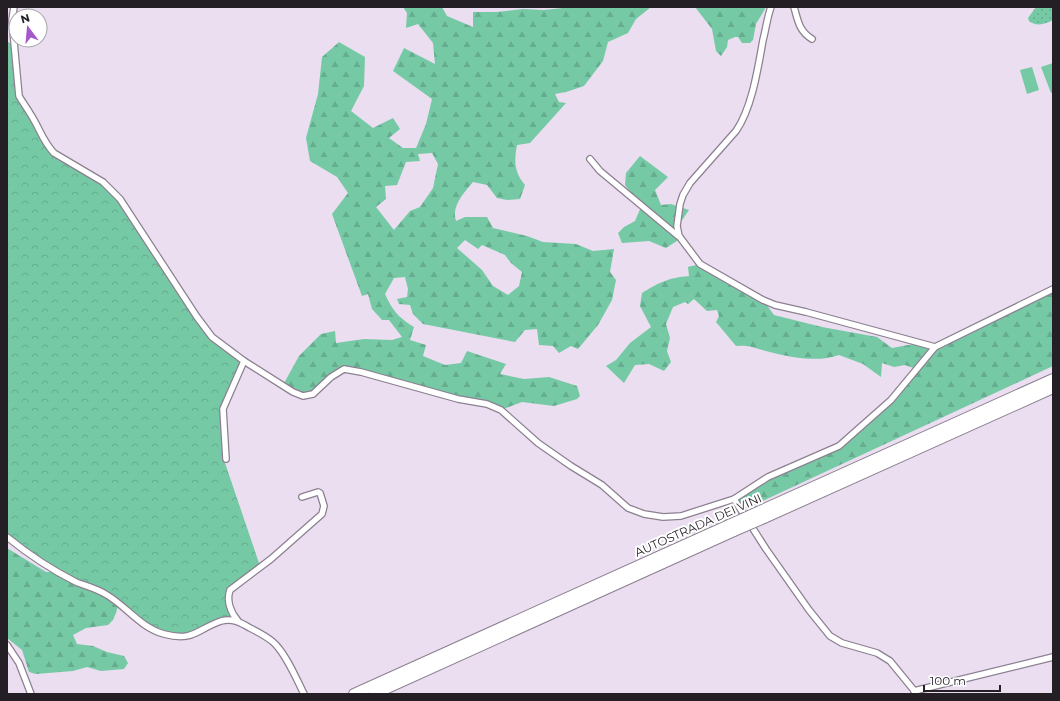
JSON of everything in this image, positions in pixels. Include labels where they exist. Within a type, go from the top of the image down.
[{"type":"highway","name":"AUTOSTRADA DEI VINI","points":[[762,514],[1053,379]]},
{"type":"highway","name":"AUTOSTRADA DEI VINI","points":[[354,694],[376,690],[732,527],[1053,388]]},
{"type":"street","points":[[679,236],[677,230],[678,219],[683,195],[690,183],[736,131],[747,111],[771,7]]},
{"type":"street","points":[[794,7],[804,33],[812,38]]},
{"type":"street","points":[[14,48],[19,96],[47,146],[54,153],[103,182],[120,199],[197,317],[212,337],[244,361],[293,392],[303,396],[313,394],[331,377],[344,370],[361,372],[458,399],[487,404],[501,410],[538,443],[602,486],[628,508],[644,514],[663,517],[681,516],[734,499],[768,477],[839,446],[891,400],[935,347],[1053,289]]},
{"type":"street","points":[[590,159],[600,171],[679,236],[700,264],[762,300],[776,306],[821,316],[935,347]]},
{"type":"street","points":[[226,458],[223,409],[244,361]]},
{"type":"street","points":[[302,497],[318,492],[324,506],[322,514],[272,559],[230,590],[228,595],[232,614],[238,621],[274,642],[281,651],[304,694]]},
{"type":"street","points":[[734,499],[766,549],[809,610],[830,636],[842,643],[877,653],[890,660],[916,692],[1053,657]]},
{"type":"street","points":[[7,537],[23,550],[62,574],[106,594],[150,628],[164,634],[190,637],[220,622],[228,620],[238,621]]},
{"type":"street","points":[[7,645],[19,663],[32,694]]},
{"type":"green space","points":[[403,7],[442,7],[447,16],[473,27],[473,12],[497,12],[523,9],[544,10],[572,7],[651,7],[636,19],[628,33],[608,42],[603,61],[584,86],[555,94],[559,102],[566,103],[530,143],[517,145],[515,156],[517,171],[525,185],[520,199],[507,200],[497,198],[487,185],[473,182],[459,200],[455,210],[456,221],[465,217],[487,217],[493,228],[527,236],[543,242],[576,244],[593,251],[614,249],[610,272],[616,280],[612,300],[598,325],[578,349],[571,346],[559,353],[553,346],[539,345],[537,329],[525,330],[515,342],[423,324],[413,314],[410,305],[399,304],[397,299],[407,297],[408,289],[405,277],[394,278],[385,294],[396,313],[414,327],[410,340],[426,345],[423,356],[445,365],[461,363],[467,351],[506,364],[500,374],[524,379],[549,377],[577,386],[580,396],[577,399],[554,406],[522,402],[501,410],[344,369],[313,394],[303,396],[283,385],[299,356],[321,334],[335,331],[336,343],[364,339],[392,340],[402,337],[389,320],[382,320],[372,309],[368,294],[362,296],[332,214],[348,193],[337,177],[310,161],[306,138],[318,94],[322,57],[339,42],[365,57],[364,86],[351,111],[373,128],[393,118],[400,129],[389,138],[403,148],[416,148],[426,124],[432,99],[393,71],[404,48],[435,64],[433,43],[418,24],[406,28],[407,13]],"holes":[[[432,153],[438,164],[433,188],[420,207],[410,211],[394,230],[376,207],[386,199],[385,186],[397,185],[406,162],[420,161],[418,154]],[[465,240],[478,249],[482,245],[505,255],[511,263],[522,272],[519,286],[508,295],[493,286],[482,270],[457,248]]]},
{"type":"green space","points":[[695,7],[766,7],[756,24],[753,40],[750,43],[742,43],[738,37],[735,37],[728,40],[727,47],[721,56],[716,51],[712,29]]},
{"type":"green space","points":[[1036,7],[1053,7],[1053,20],[1041,24],[1035,24],[1029,21],[1028,18]]},
{"type":"green space","points":[[7,43],[8,48],[14,48],[19,96],[47,146],[103,182],[120,199],[212,337],[244,361],[223,409],[225,463],[260,566],[229,590],[231,616],[228,620],[190,637],[150,629],[107,594],[77,582],[7,537]]},
{"type":"green space","points":[[1053,63],[1053,92],[1051,93],[1041,67]]},
{"type":"green space","points":[[1032,67],[1039,90],[1027,94],[1020,70]]},
{"type":"green space","points":[[640,156],[668,177],[655,190],[661,205],[671,204],[689,210],[676,229],[680,239],[666,248],[649,241],[622,243],[618,233],[624,227],[635,221],[641,207],[625,185],[626,173]]},
{"type":"green space","points":[[700,264],[763,300],[774,315],[822,327],[877,337],[892,348],[919,343],[936,347],[1053,289],[1053,366],[741,511],[734,499],[768,477],[839,446],[891,400],[916,369],[905,365],[894,367],[882,363],[881,377],[863,364],[839,355],[822,359],[812,359],[784,355],[749,346],[736,346],[716,322],[719,316],[717,310],[707,311],[694,299],[688,304],[685,302],[673,307],[666,324],[670,338],[667,351],[671,362],[664,371],[649,364],[635,365],[624,383],[606,366],[616,360],[630,343],[651,327],[640,306],[642,293],[664,281],[689,276],[688,267]]},
{"type":"green space","points":[[7,294],[120,598],[113,620],[108,625],[86,628],[73,635],[77,644],[93,646],[107,652],[124,656],[128,663],[124,669],[101,671],[87,667],[73,671],[36,674],[29,672],[22,650],[7,638],[7,548],[46,572],[54,572]]}]
